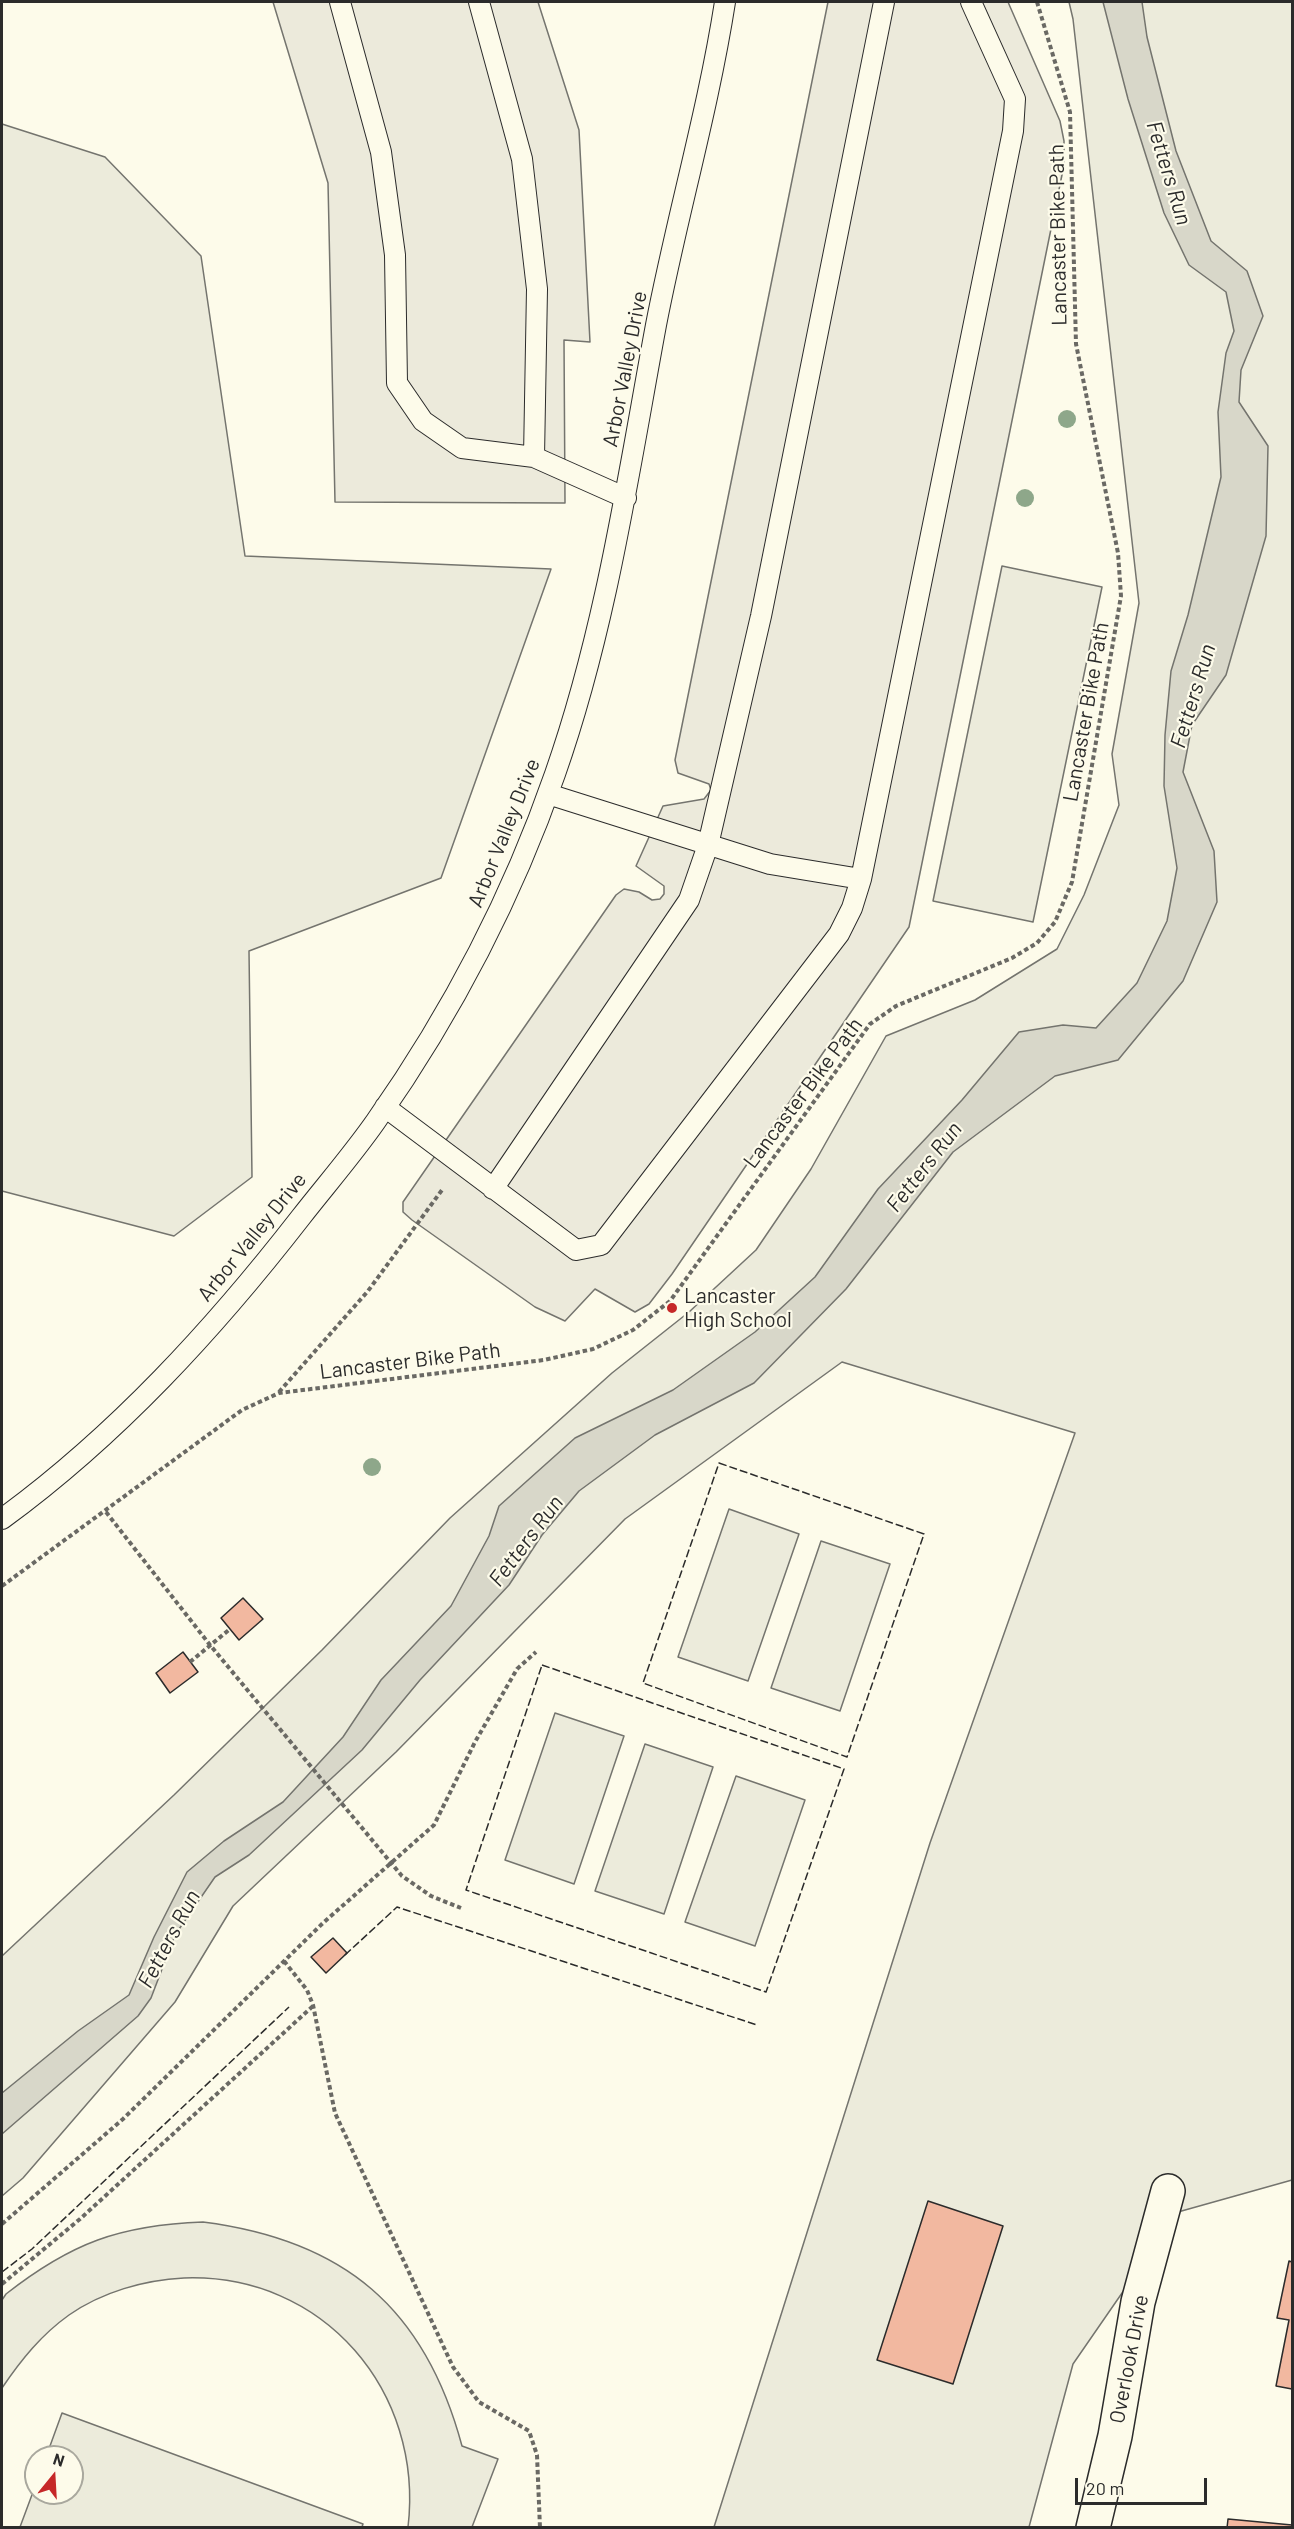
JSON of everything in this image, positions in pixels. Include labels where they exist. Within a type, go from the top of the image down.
[{"type":"street","name":"Overlook Drive","points":[[1093,2528],[1115,2436],[1138,2302],[1168,2191]]},
{"type":"lane","points":[[340,2],[381,152],[395,255],[397,383],[423,421],[462,448],[534,457],[626,498]]},
{"type":"lane","points":[[479,2],[522,159],[528,206],[537,289],[534,457]]},
{"type":"lane","name":"Arbor Valley Drive","points":[[2,1518],[29,1498],[118,1422],[174,1366],[254,1277],[385,1107],[447,1011],[478,954],[519,868],[548,794],[586,675],[626,498],[656,324],[715,68],[726,2]]},
{"type":"lane","points":[[493,1188],[689,900],[708,845],[761,616],[884,2]]},
{"type":"lane","points":[[385,1107],[576,1250],[601,1245],[839,934],[852,908],[861,879],[1013,131],[1015,99],[971,2]]},
{"type":"lane","points":[[548,794],[770,864],[861,879]]},
{"type":"path","name":"Lancaster Bike Path","points":[[2,1586],[106,1512],[242,1410],[279,1393],[544,1360],[593,1349],[633,1330],[670,1301],[870,1024],[896,1006],[1011,958],[1037,943],[1055,922],[1072,882],[1121,596],[1118,553],[1076,344],[1070,112],[1037,2]]},
{"type":"path","points":[[279,1393],[368,1291],[461,1164]]},
{"type":"path","points":[[106,1512],[210,1645],[391,1864],[402,1876],[431,1896],[461,1908]]},
{"type":"path","points":[[190,1662],[230,1629]]},
{"type":"path","points":[[2,2224],[123,2120],[284,1961],[434,1825],[475,1742],[517,1669],[536,1652]]},
{"type":"path","points":[[284,1961],[308,1990],[335,2113],[453,2367],[479,2402],[530,2431],[537,2455],[540,2528]]},
{"type":"path","points":[[2,2284],[80,2219],[313,2005]]},
{"type":"shaded area","points":[[273,2],[538,2],[579,130],[590,342],[564,340],[565,503],[335,502],[328,183]]},
{"type":"shaded area","points":[[828,2],[1008,2],[1060,121],[1064,141],[1064,165],[909,927],[672,1274],[649,1304],[635,1312],[595,1289],[565,1321],[535,1307],[412,1220],[403,1212],[403,1202],[616,895],[624,889],[639,892],[652,900],[660,899],[664,894],[664,886],[636,866],[663,806],[704,799],[711,790],[709,784],[678,773],[675,760]]},
{"type":"shaded area","points":[[1069,2],[1292,2],[1292,2180],[1178,2212],[1073,2364],[1029,2527],[714,2527],[930,1843],[1075,1433],[842,1362],[625,1519],[396,1752],[233,1906],[175,2002],[23,2178],[2,2196],[2,1956],[174,1795],[322,1650],[450,1518],[612,1373],[689,1312],[756,1250],[811,1169],[886,1036],[975,1000],[1057,949],[1084,895],[1119,805],[1112,754],[1139,603],[1073,19]]},
{"type":"shaded area","points":[[2,124],[105,157],[201,256],[245,556],[551,569],[441,878],[249,951],[252,1177],[174,1236],[2,1191]]},
{"type":"shaded area","points":[[1002,566],[1102,587],[1033,922],[933,901]]},
{"type":"shaded area","points":[[729,1509],[799,1534],[748,1681],[678,1657]]},
{"type":"shaded area","points":[[821,1541],[890,1564],[840,1711],[771,1688]]},
{"type":"shaded area","points":[[555,1713],[624,1736],[574,1884],[505,1860]]},
{"type":"shaded area","points":[[645,1744],[713,1767],[664,1914],[595,1891]]},
{"type":"shaded area","points":[[736,1776],[805,1800],[755,1946],[685,1922]]},
{"type":"shaded area","points":[[203,2222],[253,2231],[298,2245],[337,2264],[372,2289],[401,2319],[426,2355],[446,2397],[462,2446],[498,2459],[472,2527],[408,2527],[409,2477],[399,2430],[381,2388],[354,2350],[321,2319],[280,2296],[234,2282],[169,2279],[124,2289],[95,2300],[69,2315],[49,2331],[24,2358],[2,2388],[2,2300],[6,2294],[53,2262],[98,2240],[146,2227]]},
{"type":"shaded area","points":[[62,2413],[363,2524],[362,2527],[20,2527],[28,2505],[84,2505],[84,2445],[50,2445]]},
{"type":"water","name":"Fetters Run","points":[[1103,2],[1142,2],[1147,37],[1176,151],[1211,241],[1247,271],[1263,316],[1241,370],[1239,402],[1268,446],[1266,536],[1226,675],[1192,725],[1183,772],[1214,851],[1217,902],[1183,981],[1118,1060],[1055,1076],[953,1152],[846,1289],[754,1383],[655,1435],[579,1491],[542,1535],[509,1585],[420,1680],[362,1750],[249,1855],[215,1877],[175,1935],[151,1998],[138,2016],[2,2134],[2,2093],[78,2031],[129,1995],[154,1937],[187,1872],[224,1841],[283,1802],[343,1737],[381,1680],[451,1606],[489,1536],[499,1506],[575,1438],[673,1390],[755,1332],[815,1277],[878,1189],[962,1100],[1019,1032],[1063,1025],[1096,1028],[1137,983],[1167,921],[1177,868],[1164,786],[1165,735],[1171,671],[1188,615],[1221,477],[1218,412],[1226,353],[1234,331],[1226,292],[1189,265],[1164,213],[1128,99]]},
{"type":"building","points":[[243,1598],[263,1619],[239,1640],[221,1618]]},
{"type":"building","points":[[183,1652],[198,1672],[170,1693],[156,1673]]},
{"type":"building","points":[[333,1938],[347,1953],[326,1973],[311,1957]]},
{"type":"building","points":[[928,2201],[1003,2226],[953,2384],[877,2360]]},
{"type":"building","points":[[1289,2261],[1292,2262],[1292,2389],[1276,2386],[1289,2320],[1277,2318]]},
{"type":"building","points":[[1228,2519],[1292,2525],[1292,2528],[1227,2528]]},
{"type":"fence","points":[[719,1463],[924,1534],[847,1757],[643,1683],[719,1463]]},
{"type":"fence","points":[[542,1665],[844,1769],[766,1992],[466,1890],[542,1665]]},
{"type":"fence","points":[[345,1955],[397,1907],[757,2025]]},
{"type":"fence","points":[[2,2272],[32,2249],[289,2007]]},
{"type":"place","name":"Lancaster High School","points":[[672,1308]]}]
